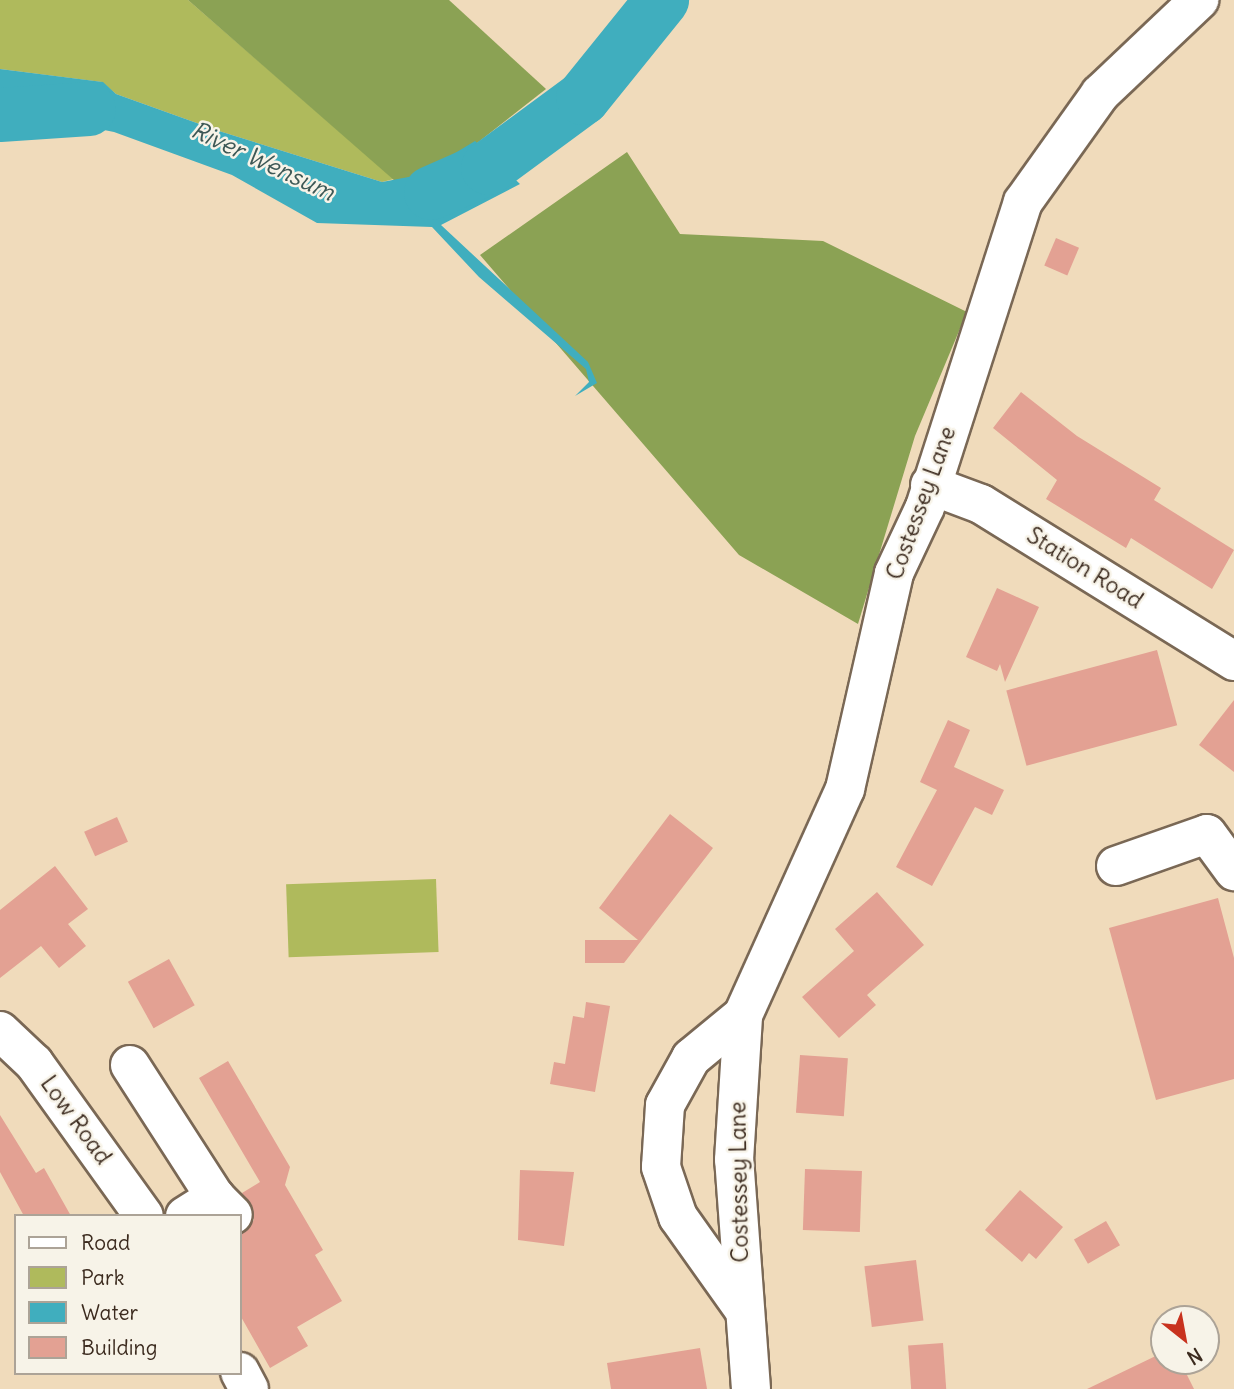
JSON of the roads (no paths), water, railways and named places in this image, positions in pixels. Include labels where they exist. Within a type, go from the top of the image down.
[{"type":"street","name":"Costessey Lane","points":[[751,1389],[742,1307],[734,1160],[743,1015],[845,789],[876,632],[930,485],[1023,202],[1100,94],[1199,0]]},
{"type":"street","name":"Station Road","points":[[930,485],[981,504],[1234,662]]},
{"type":"street","points":[[1116,866],[1207,834],[1234,871]]},
{"type":"street","name":"Costessey Lane","points":[[742,1307],[678,1217],[661,1167],[665,1105],[691,1058],[743,1015]]},
{"type":"street","name":"Low Road","points":[[0,1031],[43,1073],[143,1214]]},
{"type":"street","points":[[130,1065],[224,1214]]},
{"type":"water","points":[[0,69],[103,82],[116,94],[219,131],[382,182],[419,175],[475,141],[520,184],[441,225],[588,362],[597,383],[575,396],[589,382],[586,369],[479,277],[432,227],[317,223],[232,175],[114,132],[0,109]]},
{"type":"waterway","name":"River Wensum","points":[[431,193],[488,168],[583,98],[662,0]]},
{"type":"waterway","name":"River Wensum","points":[[0,115],[89,109]]}]
